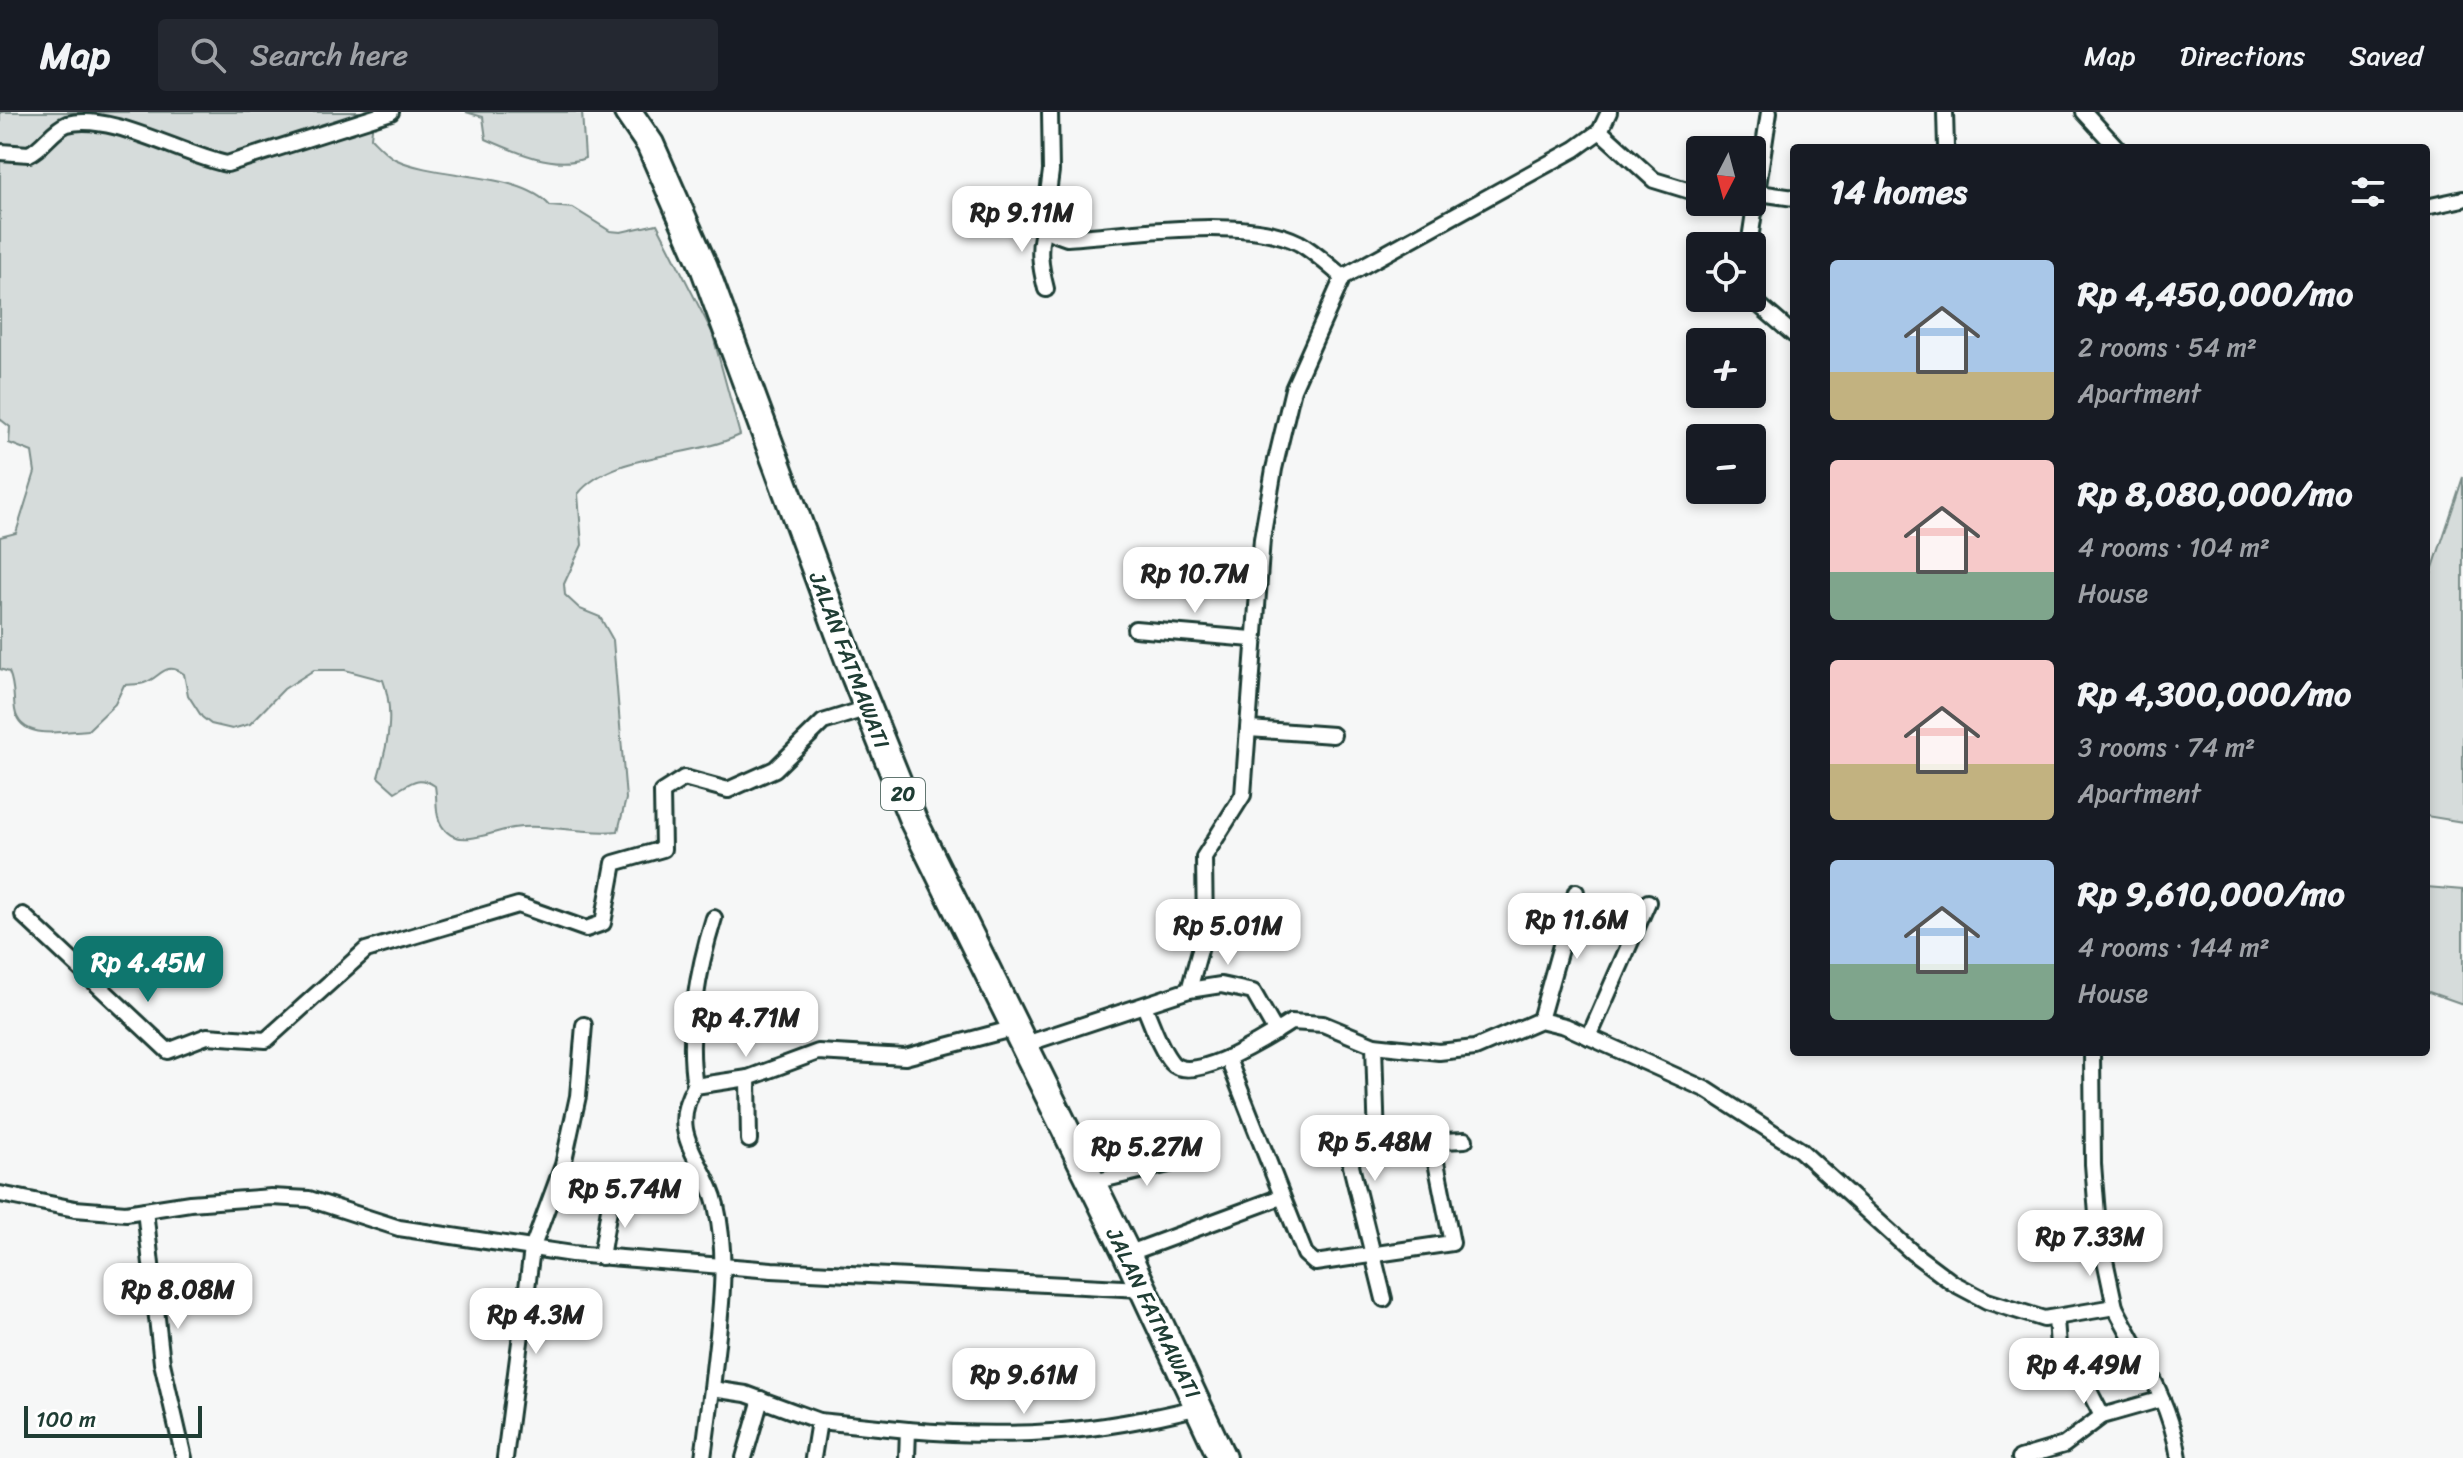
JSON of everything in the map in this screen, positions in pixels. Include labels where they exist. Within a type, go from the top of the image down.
[{"type":"highway","name":"JALAN FATMAWATI","points":[[628,112],[650,144],[704,267],[746,387],[913,820],[1089,1183],[1127,1254],[1222,1458]]},
{"type":"street","points":[[0,152],[29,154],[68,123],[103,123],[135,130],[210,161],[227,164],[391,112]]},
{"type":"street","points":[[1046,289],[1040,267],[1051,157],[1050,112]]},
{"type":"street","points":[[1189,990],[1205,932],[1204,857],[1243,795],[1252,639],[1262,539],[1293,389],[1343,277],[1498,194],[1600,131],[1609,112]]},
{"type":"street","points":[[1766,136],[1769,112]]},
{"type":"street","points":[[1945,112],[1946,144]]},
{"type":"street","points":[[2084,112],[2113,144]]},
{"type":"street","points":[[1600,131],[1654,180],[1686,190]]},
{"type":"street","points":[[1766,194],[1790,197]]},
{"type":"street","points":[[2430,206],[2463,199]]},
{"type":"street","points":[[1046,225],[1053,233],[1067,238],[1174,229],[1276,234],[1300,244],[1343,277]]},
{"type":"street","points":[[1766,311],[1790,332]]},
{"type":"street","points":[[1135,629],[1252,639]]},
{"type":"street","points":[[23,915],[105,988],[168,1051],[207,1036],[266,1040],[366,950],[518,905],[586,929],[603,923],[614,863],[663,849],[662,792],[684,778],[728,790],[775,769],[823,722],[868,708]]},
{"type":"street","points":[[1249,729],[1333,735]]},
{"type":"street","points":[[1540,1020],[1576,892]]},
{"type":"street","points":[[1589,1037],[1648,902]]},
{"type":"street","points":[[703,1458],[725,1264],[708,1177],[686,1143],[687,1107],[695,1086],[691,1053],[703,952],[714,918]]},
{"type":"street","points":[[695,1086],[748,1078],[818,1052],[905,1057],[1019,1037],[1144,1006],[1189,990],[1221,985],[1253,992],[1276,1032]]},
{"type":"street","points":[[1144,1006],[1171,1063],[1187,1070],[1228,1059],[1291,1022],[1313,1022],[1374,1045],[1439,1052],[1465,1050],[1540,1020],[1554,1022],[1707,1090],[1800,1150],[1874,1220],[1953,1283],[2021,1314],[2056,1319],[2115,1307]]},
{"type":"street","points":[[505,1458],[532,1249],[565,1155],[578,1096],[584,1025]]},
{"type":"street","points":[[1374,1045],[1377,1144]]},
{"type":"street","points":[[2092,1056],[2093,1164],[2098,1227],[2115,1307],[2162,1399],[2175,1433],[2179,1458]]},
{"type":"street","points":[[1228,1059],[1258,1127],[1281,1197],[1305,1254],[1315,1263],[1452,1243],[1432,1142]]},
{"type":"street","points":[[748,1078],[749,1140]]},
{"type":"street","points":[[1384,1299],[1376,1255],[1350,1161],[1353,1150],[1377,1144],[1465,1140]]},
{"type":"street","points":[[1089,1183],[1194,1158]]},
{"type":"street","points":[[0,1194],[75,1209],[126,1213],[257,1198],[309,1199],[399,1228],[601,1257],[1141,1289]]},
{"type":"street","points":[[601,1257],[611,1197]]},
{"type":"street","points":[[1127,1254],[1281,1197]]},
{"type":"street","points":[[145,1210],[162,1363],[184,1458]]},
{"type":"street","points":[[2056,1319],[2058,1346],[2079,1371],[2102,1416]]},
{"type":"street","points":[[712,1389],[761,1399],[819,1421],[1004,1436],[1148,1420],[1199,1407]]},
{"type":"street","points":[[744,1458],[761,1399]]},
{"type":"street","points":[[2020,1458],[2046,1456],[2102,1416],[2162,1399]]},
{"type":"street","points":[[813,1458],[819,1421]]},
{"type":"street","points":[[907,1458],[908,1430]]},
{"type":"shaded area","points":[[0,112],[374,112],[371,138],[395,159],[433,170],[520,187],[550,206],[573,208],[610,231],[621,232],[657,224],[712,332],[740,435],[720,443],[611,470],[593,480],[578,494],[582,545],[564,584],[565,595],[580,609],[600,617],[613,640],[626,799],[618,831],[526,827],[470,838],[447,832],[440,822],[435,786],[419,780],[395,792],[378,777],[389,728],[387,692],[383,680],[345,670],[314,670],[284,689],[250,724],[232,729],[211,724],[202,717],[188,695],[184,674],[172,669],[144,683],[124,685],[115,704],[88,730],[57,733],[25,727],[15,710],[9,672],[0,669],[0,537],[16,533],[35,472],[32,452],[9,443],[10,427],[0,419]]},
{"type":"shaded area","points":[[466,112],[582,112],[585,158],[561,162],[534,158],[509,149],[486,139],[483,117]]},
{"type":"shaded area","points":[[2463,477],[2463,822],[2430,817],[2430,577]]},
{"type":"shaded area","points":[[2430,887],[2463,890],[2463,1004],[2430,992]]}]
